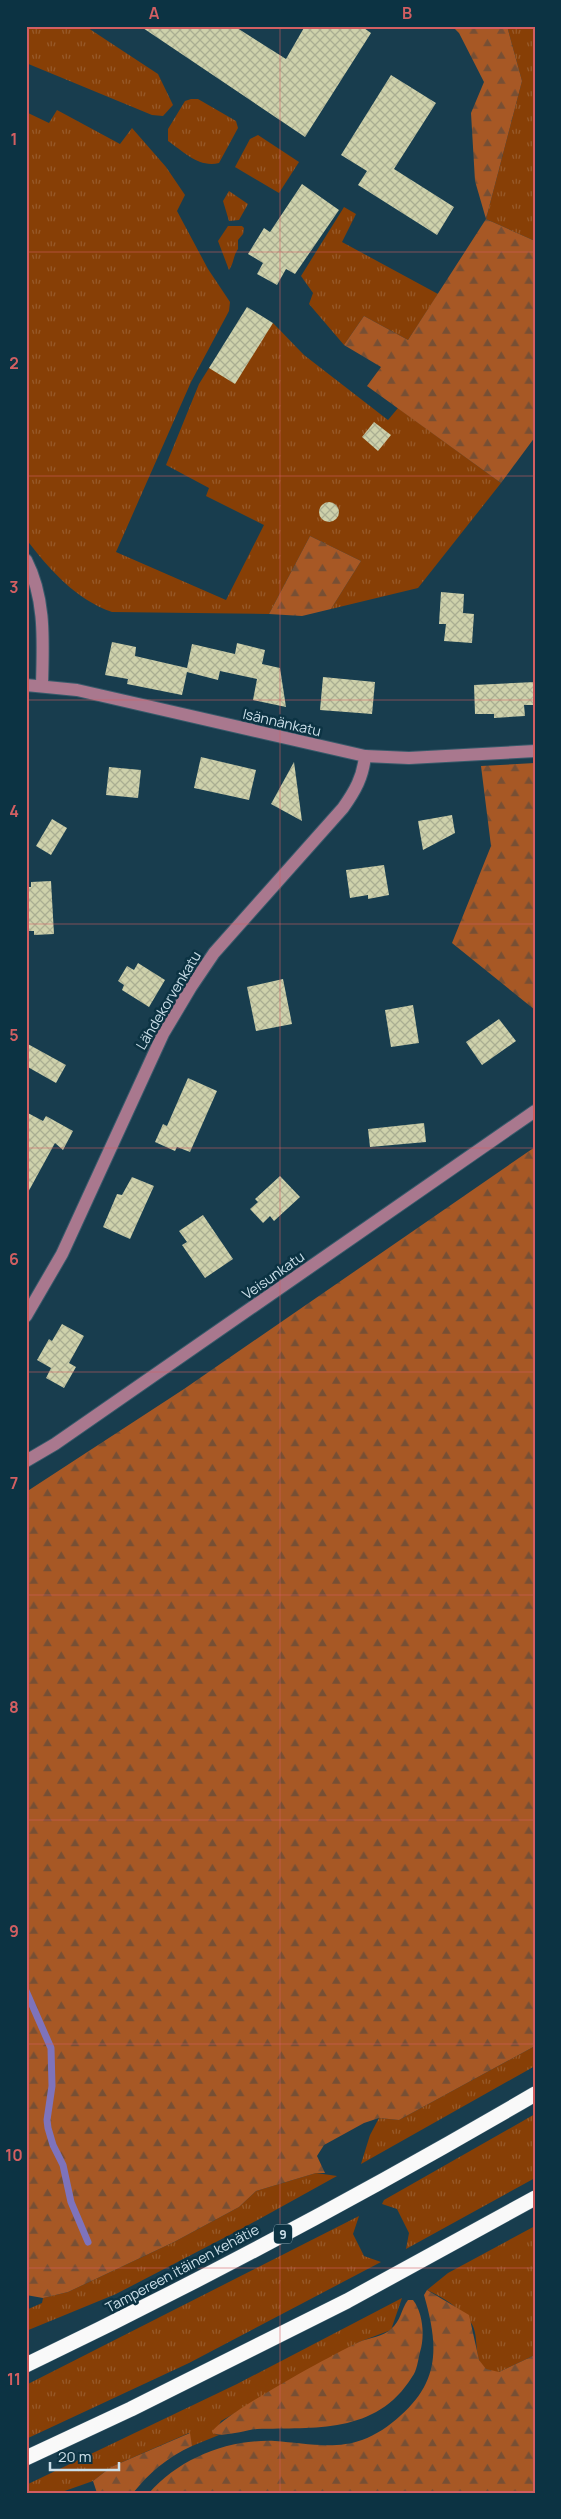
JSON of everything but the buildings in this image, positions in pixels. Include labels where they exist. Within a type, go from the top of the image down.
[{"type":"highway","name":"Tampereen itäinen kehätie","points":[[26,2365],[100,2330],[312,2219],[535,2094]]},
{"type":"highway","points":[[26,2458],[131,2409],[347,2301],[535,2198]]},
{"type":"street","points":[[26,560],[37,585],[42,608],[42,685]]},
{"type":"street","name":"Isännänkatu","points":[[26,685],[42,685],[77,690],[364,756],[409,758],[535,751]]},
{"type":"street","name":"Lähdekorvenkatu","points":[[26,1316],[62,1254],[163,1034],[214,953],[343,808],[358,784],[363,771],[364,756]]},
{"type":"street","name":"Veisunkatu","points":[[26,1461],[71,1433],[535,1111]]},
{"type":"green space","points":[[26,26],[85,26],[158,74],[173,105],[163,116],[152,115],[26,63]]},
{"type":"green space","points":[[452,26],[507,26],[522,81],[486,219],[475,181],[471,113],[484,82],[459,33]]},
{"type":"green space","points":[[507,26],[535,26],[535,241],[486,219],[522,81]]},
{"type":"green space","points":[[198,99],[236,121],[238,128],[219,163],[212,164],[198,161],[168,141],[168,129],[185,101]]},
{"type":"green space","points":[[57,110],[120,144],[132,128],[166,167],[185,195],[177,211],[208,269],[230,302],[229,311],[191,382],[116,552],[226,600],[264,525],[206,496],[209,488],[166,465],[199,384],[209,368],[273,323],[304,355],[388,420],[398,408],[501,483],[418,588],[331,609],[361,561],[310,536],[269,614],[112,612],[86,599],[64,582],[44,562],[26,539],[26,112],[49,123]]},
{"type":"green space","points":[[258,135],[299,162],[279,193],[235,167],[250,139]]},
{"type":"green space","points":[[229,191],[248,204],[239,220],[229,221],[223,201]]},
{"type":"green space","points":[[344,207],[356,214],[342,242],[438,294],[408,340],[364,316],[344,345],[309,304],[313,293],[301,276]]},
{"type":"green space","points":[[486,219],[535,241],[535,437],[501,483],[367,386],[381,367],[344,345],[364,316],[408,340]]},
{"type":"green space","points":[[228,226],[242,226],[244,228],[243,234],[238,240],[238,249],[229,270],[218,241]]},
{"type":"green space","points":[[310,536],[361,561],[331,609],[302,616],[269,614]]},
{"type":"green space","points":[[535,763],[535,1010],[452,943],[491,846],[481,766]]},
{"type":"green space","points":[[535,1147],[535,2046],[399,2120],[379,2118],[364,2123],[324,2145],[317,2156],[325,2173],[316,2173],[256,2191],[239,2207],[174,2242],[68,2292],[43,2298],[26,2295],[26,1492],[184,1389]]},
{"type":"green space","points":[[535,2046],[535,2066],[361,2164],[370,2135],[379,2118],[399,2120]]},
{"type":"green space","points":[[535,2114],[535,2178],[406,2249],[409,2233],[397,2209],[382,2204],[384,2200]]},
{"type":"green space","points":[[316,2173],[337,2176],[243,2228],[116,2294],[26,2331],[26,2310],[42,2303],[43,2298],[68,2292],[174,2242],[239,2207],[256,2191]]},
{"type":"green space","points":[[359,2216],[353,2234],[364,2256],[381,2262],[189,2363],[26,2439],[26,2385]]},
{"type":"green space","points":[[535,2226],[535,2355],[499,2372],[489,2370],[479,2360],[476,2337],[471,2323],[451,2304],[427,2290],[448,2273]]},
{"type":"green space","points":[[427,2290],[469,2315],[479,2360],[486,2369],[499,2372],[535,2355],[535,2493],[149,2493],[175,2470],[206,2453],[223,2447],[257,2441],[341,2445],[362,2440],[387,2427],[413,2402],[423,2389],[429,2375],[433,2360],[433,2345],[429,2313],[424,2295]]},
{"type":"green space","points":[[402,2298],[391,2330],[359,2342],[221,2421],[215,2434],[219,2435],[192,2446],[189,2433],[111,2467],[93,2481],[59,2493],[26,2493],[26,2485],[237,2384]]},
{"type":"green space","points":[[408,2300],[413,2300],[419,2311],[422,2325],[422,2346],[414,2375],[397,2396],[381,2409],[362,2418],[322,2427],[257,2429],[220,2435],[212,2432],[221,2423],[281,2384],[359,2342],[388,2331],[397,2322]]},
{"type":"green space","points":[[190,2433],[192,2446],[160,2466],[133,2493],[97,2493],[93,2481],[111,2467]]},
{"type":"waterway","points":[[26,1991],[51,2048],[52,2086],[47,2120],[48,2128],[53,2145],[63,2165],[71,2202],[88,2242]]}]
